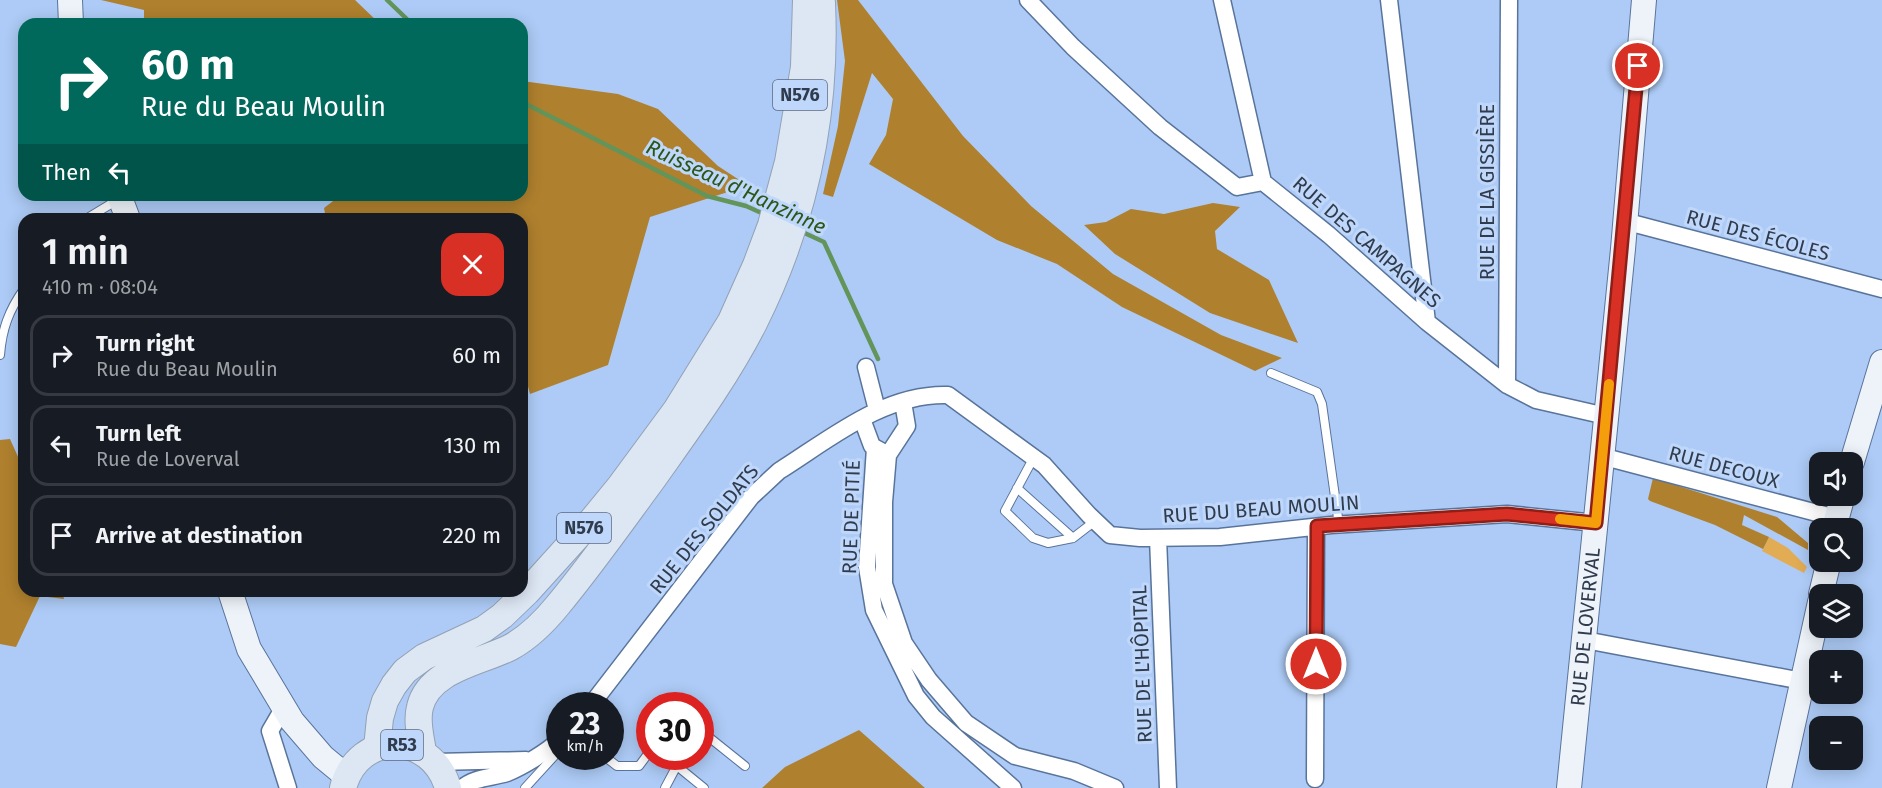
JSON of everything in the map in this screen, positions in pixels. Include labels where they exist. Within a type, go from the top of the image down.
[{"type":"main road","name":"N576","points":[[528,591],[620,486],[697,378],[731,321],[791,234],[790,151],[804,67],[806,0]]},
{"type":"main road","name":"N576","points":[[792,194],[817,123],[823,39],[822,0]]},
{"type":"main road","name":"N576","points":[[429,757],[418,721],[420,706],[426,692],[436,681],[512,646],[541,625],[557,606],[638,500],[716,389],[753,324],[766,269]]},
{"type":"main road","name":"N576","points":[[376,748],[380,718],[386,701],[394,685],[405,671],[424,657],[465,639],[502,616],[522,597]]},
{"type":"main road","name":"R53","points":[[344,782],[358,759],[376,748],[392,744],[408,746],[429,757],[445,775],[448,788]]},
{"type":"street","points":[[70,0],[71,18]]},
{"type":"street","points":[[1028,0],[1073,47],[1160,127],[1237,187],[1263,182]]},
{"type":"street","name":"RUE DES CAMPAGNES","points":[[1222,0],[1263,182],[1329,235],[1426,322],[1507,385],[1536,400],[1606,416]]},
{"type":"street","points":[[1389,0],[1426,322]]},
{"type":"street","name":"RUE DE LA GISSIÈRE","points":[[1507,385],[1509,0]]},
{"type":"street","name":"RUE DE LOVERVAL","points":[[1569,788],[1585,640],[1644,0]]},
{"type":"street","name":"RUE DES ÉCOLES","points":[[1624,221],[1882,289]]},
{"type":"street","points":[[1855,452],[1882,362]]},
{"type":"street","points":[[866,367],[872,446],[881,452]]},
{"type":"street","name":"RUE DU BEAU MOULIN","points":[[869,415],[929,394],[948,395],[1044,465],[1110,535],[1140,538],[1220,537],[1317,526],[1507,514],[1596,523]]},
{"type":"street","points":[[903,402],[907,426],[881,452],[884,502],[884,584],[904,643],[929,680],[966,723],[1015,756],[1074,771],[1115,788]]},
{"type":"street","name":"RUE DES SOLDATS","points":[[601,692],[751,497],[779,471],[869,415]]},
{"type":"street","name":"RUE DE PITIÉ","points":[[881,452],[867,567],[874,610],[916,696],[933,717],[1007,783]]},
{"type":"street","name":"RUE DECOUX","points":[[1601,456],[1838,514]]},
{"type":"street","points":[[1316,779],[1317,526]]},
{"type":"street","name":"RUE DE L'HÔPITAL","points":[[1158,538],[1168,788]]},
{"type":"street","points":[[232,597],[249,649],[284,707],[307,741],[344,782]]},
{"type":"street","points":[[1779,788],[1812,638]]},
{"type":"street","points":[[1585,640],[1802,681]]},
{"type":"street","points":[[284,707],[270,731],[288,788]]},
{"type":"street","points":[[462,788],[472,781],[507,772],[546,749]]},
{"type":"street","points":[[1007,783],[1015,756]]},
{"type":"street","points":[[429,757],[530,760]]},
{"type":"lane","points":[[100,213],[122,204]]},
{"type":"lane","points":[[0,355],[2,332],[18,298]]},
{"type":"lane","points":[[1271,373],[1317,392],[1322,404],[1339,525]]},
{"type":"lane","points":[[1034,457],[1005,512],[1033,538],[1048,543],[1073,538],[1095,521]]},
{"type":"lane","points":[[1017,488],[1073,538]]},
{"type":"lane","points":[[714,741],[745,766]]},
{"type":"lane","points":[[525,788],[546,765]]},
{"type":"lane","points":[[666,788],[675,770]]},
{"type":"lane","points":[[682,770],[704,788]]},
{"type":"shaded area","points":[[101,0],[355,0],[374,18],[144,18],[144,10]]},
{"type":"shaded area","points":[[837,0],[858,0],[963,136],[1031,206],[1113,274],[1221,335],[1282,358],[1255,371],[1122,307],[1057,264],[997,240],[869,164],[886,135],[893,99],[872,73],[833,197],[823,194],[838,126],[845,61]]},
{"type":"shaded area","points":[[528,82],[618,94],[658,109],[718,166],[750,187],[650,217],[608,365],[530,394],[528,386],[528,213],[325,213],[324,208],[333,201],[528,201]]},
{"type":"shaded area","points":[[1213,203],[1240,207],[1215,231],[1217,249],[1269,280],[1298,343],[1210,313],[1115,254],[1084,225],[1106,222],[1131,209],[1164,214]]},
{"type":"shaded area","points":[[10,439],[18,457],[18,597],[40,597],[16,647],[0,644],[0,440]]},
{"type":"shaded area","points":[[1653,478],[1777,517],[1808,543],[1808,550],[1744,515],[1742,525],[1769,537],[1763,549],[1715,525],[1650,501],[1648,499]]},
{"type":"shaded area","points":[[1769,537],[1788,548],[1807,567],[1804,573],[1762,551]]},
{"type":"shaded area","points":[[859,730],[925,788],[762,788],[785,767]]},
{"type":"waterway","name":"Ruisseau d'Hanzinne","points":[[387,0],[406,18]]},
{"type":"waterway","name":"Ruisseau d'Hanzinne","points":[[528,105],[707,196],[746,206],[766,215]]},
{"type":"waterway","name":"Ruisseau d'Hanzinne","points":[[798,230],[824,242],[878,359]]},
{"type":"slow traffic","points":[[1560,519],[1596,523],[1609,384]]},
{"type":"route","points":[[1316,664],[1317,526],[1507,514],[1596,523],[1623,249],[1638,66]]}]
